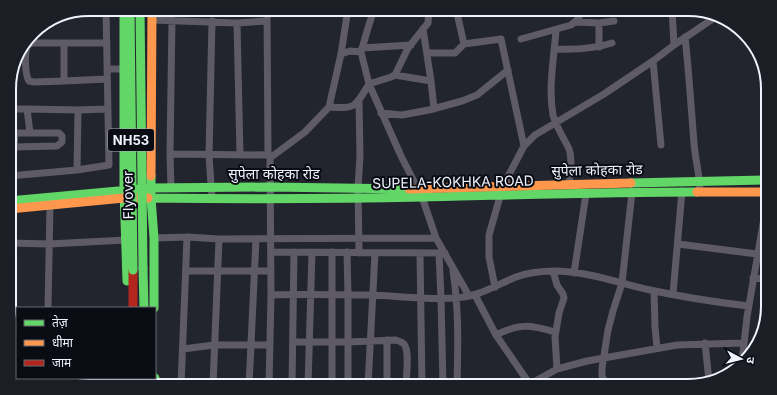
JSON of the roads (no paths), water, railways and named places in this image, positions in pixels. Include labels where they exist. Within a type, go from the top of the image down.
[{"type":"main road","points":[[124,16],[124,194],[129,307]]},
{"type":"main road","name":"Flyover","points":[[130,16],[133,307]]},
{"type":"main road","name":"Flyover","points":[[140,16],[144,307]]},
{"type":"main road","points":[[152,16],[151,198],[154,238],[154,307]]},
{"type":"main road","name":"सुपेला कोहका रोड","points":[[419,193],[503,186],[761,180]]},
{"type":"main road","name":"सुपेला कोहका रोड","points":[[140,194],[151,188],[270,187],[359,193]]},
{"type":"main road","name":"SUPELA-KOKHKA ROAD","points":[[140,194],[151,198],[212,199],[269,198],[359,193],[419,193],[500,196],[682,191],[761,193]]},
{"type":"main road","points":[[16,208],[50,205],[124,194]]},
{"type":"main road","points":[[16,201],[140,194]]},
{"type":"street","points":[[16,175],[77,170],[109,165],[106,16]]},
{"type":"street","points":[[267,16],[269,198],[271,238],[269,379]]},
{"type":"street","points":[[170,154],[269,156],[305,132],[329,107],[341,54],[347,16]]},
{"type":"street","points":[[372,16],[362,50],[369,84],[419,193],[442,253],[453,267],[469,296],[475,295],[517,277],[536,272],[553,271],[585,274],[654,291],[748,306]]},
{"type":"street","points":[[395,75],[410,44],[428,23],[428,16]]},
{"type":"street","points":[[458,16],[464,44]]},
{"type":"street","points":[[521,39],[571,25],[580,16]]},
{"type":"street","points":[[672,16],[674,45]]},
{"type":"street","points":[[152,20],[172,19],[237,23],[267,21]]},
{"type":"street","points":[[171,188],[170,154],[172,19]]},
{"type":"street","points":[[495,287],[489,257],[489,235],[503,186],[524,146],[535,135],[604,94],[650,64],[711,20]]},
{"type":"street","points":[[212,21],[209,155],[212,199]]},
{"type":"street","points":[[575,22],[599,23],[614,21]]},
{"type":"street","points":[[237,23],[240,155]]},
{"type":"street","points":[[599,23],[600,47]]},
{"type":"street","points":[[423,29],[434,109]]},
{"type":"street","points":[[556,30],[552,105],[556,122],[569,149],[571,158],[569,185]]},
{"type":"street","points":[[685,37],[694,144],[700,182],[700,192]]},
{"type":"street","points":[[427,53],[455,53],[464,44],[501,39],[524,146]]},
{"type":"street","points":[[32,43],[107,43]]},
{"type":"street","points":[[64,43],[64,81]]},
{"type":"street","points":[[555,49],[580,50],[600,47],[612,43]]},
{"type":"street","points":[[341,54],[350,50],[410,44]]},
{"type":"street","points":[[26,51],[26,76],[29,81],[107,79]]},
{"type":"street","points":[[650,64],[661,144]]},
{"type":"street","points":[[107,69],[124,69]]},
{"type":"street","points":[[381,113],[402,116],[462,101],[476,95],[508,70]]},
{"type":"street","points":[[329,107],[346,108],[354,106],[359,102],[369,84],[395,75],[431,81]]},
{"type":"street","points":[[359,102],[360,253]]},
{"type":"street","points":[[16,109],[108,109]]},
{"type":"street","points":[[27,109],[30,133]]},
{"type":"street","points":[[77,170],[78,110]]},
{"type":"street","points":[[16,133],[59,133],[62,136],[62,142],[57,146],[16,147]]},
{"type":"street","points":[[673,294],[682,191]]},
{"type":"street","points":[[603,379],[602,376],[608,330],[622,283],[632,192]]},
{"type":"street","points":[[574,273],[586,194]]},
{"type":"street","points":[[48,307],[50,205]]},
{"type":"street","points":[[743,354],[748,306],[761,232]]},
{"type":"street","points":[[181,379],[187,237]]},
{"type":"street","points":[[154,238],[436,238]]},
{"type":"street","points":[[213,379],[219,239]]},
{"type":"street","points":[[249,379],[256,239]]},
{"type":"street","points":[[16,243],[49,244],[126,240]]},
{"type":"street","points":[[678,244],[757,254]]},
{"type":"street","points":[[271,252],[442,253]]},
{"type":"street","points":[[292,379],[294,252]]},
{"type":"street","points":[[308,379],[312,252]]},
{"type":"street","points":[[332,252],[332,379]]},
{"type":"street","points":[[347,252],[348,379]]},
{"type":"street","points":[[368,379],[375,253]]},
{"type":"street","points":[[420,253],[422,299],[422,379]]},
{"type":"street","points":[[442,253],[441,298],[443,379]]},
{"type":"street","points":[[453,267],[457,298],[459,340],[457,379]]},
{"type":"street","points":[[186,271],[271,271]]},
{"type":"street","points":[[553,271],[557,285],[564,298],[555,332],[557,369]]},
{"type":"street","points":[[753,278],[761,279]]},
{"type":"street","points":[[654,291],[655,327],[658,348]]},
{"type":"street","points":[[271,295],[372,295],[422,299],[457,298],[475,295]]},
{"type":"street","points":[[475,295],[496,335],[527,379]]},
{"type":"street","points":[[496,335],[509,328],[518,326],[540,328],[555,332]]},
{"type":"street","points":[[387,340],[387,379]]},
{"type":"street","points":[[293,342],[401,341],[405,345],[407,351],[406,379]]},
{"type":"street","points":[[541,379],[557,369],[568,365],[658,348],[705,343],[744,343]]},
{"type":"street","points":[[705,343],[708,376]]},
{"type":"street","points":[[183,349],[214,345],[270,345]]}]
